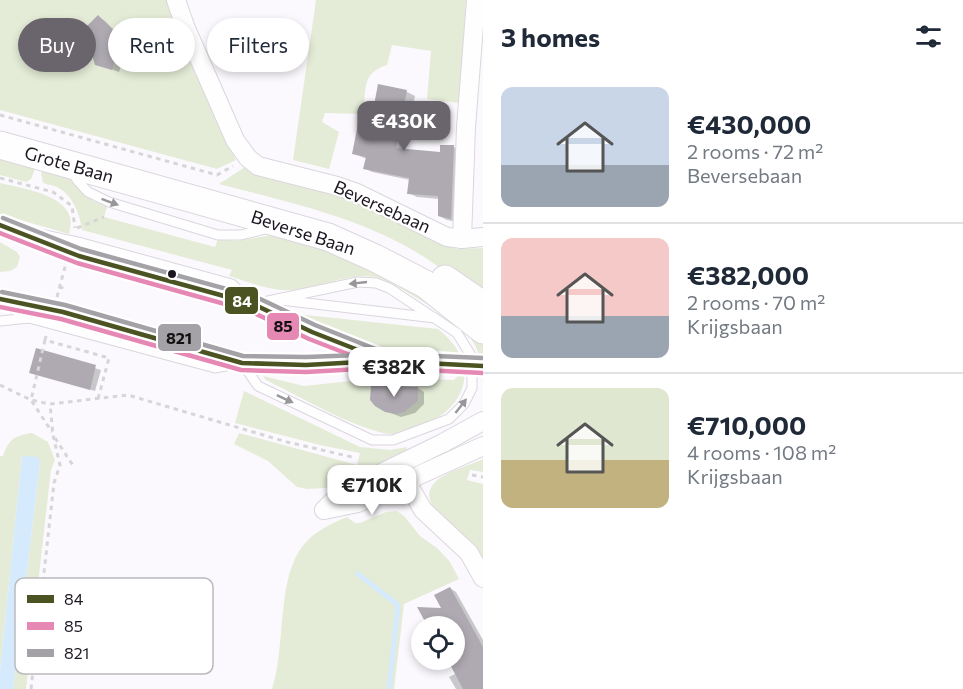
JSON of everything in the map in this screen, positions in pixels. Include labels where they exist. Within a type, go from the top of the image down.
[{"type":"main road","name":"Grote Baan","points":[[0,128],[138,175]]},
{"type":"main road","name":"Grote Baan","points":[[0,145],[69,165],[138,175]]},
{"type":"main road","name":"Beverse Baan","points":[[138,175],[280,224],[328,237],[375,258],[424,284],[483,330]]},
{"type":"main road","name":"Beverse Baan","points":[[138,175],[329,221],[373,237],[417,261],[483,305]]},
{"type":"street","points":[[177,0],[185,26],[235,140],[248,158]]},
{"type":"street","points":[[462,239],[466,127],[476,0]]},
{"type":"street","name":"Beversebaan","points":[[248,158],[258,166],[357,193],[447,237],[462,239],[483,237]]},
{"type":"street","points":[[402,473],[443,443],[483,421]]},
{"type":"street","points":[[402,473],[483,446]]},
{"type":"street","points":[[402,473],[423,510],[469,553],[483,578]]},
{"type":"lane","points":[[69,165],[76,180],[88,192],[109,202],[218,235],[241,235],[280,224]]},
{"type":"lane","points":[[0,225],[72,241],[232,284],[254,304]]},
{"type":"lane","points":[[0,225],[69,252],[254,304],[312,332],[386,361]]},
{"type":"lane","points":[[0,300],[53,310],[242,363],[258,386],[372,440],[393,440],[408,436],[449,419],[464,404],[472,388],[472,357],[458,333],[389,288],[367,282],[254,304]]},
{"type":"lane","points":[[274,299],[437,318]]},
{"type":"lane","points":[[0,300],[29,318],[215,368],[242,363],[306,364],[386,361],[451,364]]},
{"type":"lane","points":[[0,321],[29,318]]},
{"type":"path","points":[[0,115],[217,175],[248,158]]},
{"type":"path","points":[[0,178],[52,192],[72,206],[75,228],[72,241]]},
{"type":"path","points":[[75,228],[104,217]]},
{"type":"path","points":[[53,310],[69,252]]},
{"type":"path","points":[[59,287],[67,289]]},
{"type":"path","points":[[50,323],[31,400],[74,467]]},
{"type":"path","points":[[45,340],[109,358],[98,399]]},
{"type":"path","points":[[0,386],[31,400],[50,404],[128,395],[286,442],[352,457]]},
{"type":"path","points":[[43,578],[54,483],[60,465],[53,435],[50,404]]},
{"type":"path","points":[[472,475],[483,477]]},
{"type":"path","points":[[31,689],[33,674]]},
{"type":"green space","points":[[0,0],[168,0],[173,18],[108,18],[108,72],[195,72],[236,160],[217,169],[0,110]]},
{"type":"green space","points":[[316,0],[466,0],[459,103],[427,99],[431,51],[392,45],[387,65],[373,73],[366,84],[364,114],[325,113],[322,122],[339,132],[329,169],[293,160],[306,72],[309,72],[309,49]]},
{"type":"green space","points":[[0,154],[37,164],[31,179],[26,182],[0,175]]},
{"type":"green space","points":[[245,167],[253,172],[326,190],[441,244],[457,249],[483,248],[483,296],[420,254],[377,232],[310,208],[219,184]]},
{"type":"green space","points":[[43,169],[68,177],[93,201],[107,207],[104,217],[215,247],[218,239],[236,241],[278,234],[291,235],[395,275],[483,337],[483,373],[477,349],[462,329],[387,281],[368,276],[346,278],[303,289],[277,290],[229,276],[232,270],[82,230],[80,218],[67,195],[57,187],[43,183],[41,173]]},
{"type":"green space","points":[[0,183],[49,196],[59,203],[67,211],[71,221],[69,234],[0,214]]},
{"type":"green space","points":[[0,242],[17,252],[20,257],[17,267],[10,271],[0,272]]},
{"type":"green space","points":[[287,313],[438,329],[452,343],[461,357],[464,371],[463,386],[457,399],[447,411],[432,421],[403,432],[392,434],[379,432],[347,420],[266,380],[263,376],[304,386],[388,377],[454,380],[461,370],[461,362],[454,352],[370,346]]},
{"type":"green space","points":[[244,391],[360,447],[390,450],[407,447],[408,453],[343,487],[307,489],[297,487],[268,461],[234,444],[239,433],[357,465],[360,453],[235,423]]},
{"type":"green space","points":[[32,433],[48,442],[55,460],[51,470],[39,578],[26,578],[40,462],[22,456],[0,671],[0,456],[3,456],[13,439]]},
{"type":"green space","points":[[483,459],[483,472],[470,470],[467,480],[483,484],[483,560],[474,544],[439,514],[429,496],[431,487],[440,478]]},
{"type":"green space","points":[[397,511],[420,536],[437,548],[450,562],[459,579],[404,604],[394,689],[272,689],[286,591],[297,555],[316,533],[342,519],[347,517],[355,523],[360,523],[386,512]]},
{"type":"green space","points":[[15,672],[28,674],[26,689],[13,689]]},
{"type":"water","points":[[22,456],[38,457],[40,462],[26,578],[15,578],[13,689],[0,689]]},
{"type":"building","points":[[98,15],[108,25],[108,69],[96,65],[95,18]]},
{"type":"building","points":[[378,84],[407,90],[396,148],[440,152],[440,145],[454,145],[451,219],[438,216],[438,196],[407,194],[409,178],[363,169],[366,157],[352,154],[359,119],[371,121]]},
{"type":"building","points":[[36,348],[96,365],[90,390],[29,373]]},
{"type":"building","points":[[371,385],[418,387],[418,401],[404,412],[396,414],[385,412],[370,400]]},
{"type":"building","points":[[450,587],[483,647],[483,689],[463,689],[453,670],[465,670],[465,616],[422,616],[417,607],[441,608],[434,595]]},
{"type":"waterway","points":[[358,574],[398,605],[389,689]]},
{"type":"transit line","name":"821","points":[[3,218],[81,249],[256,297],[315,325],[388,354],[483,358]]},
{"type":"transit line","name":"84","points":[[0,225],[79,256],[253,304],[312,332],[386,361],[483,366]]},
{"type":"transit line","name":"85","points":[[0,233],[77,263],[250,311],[309,339],[384,368],[483,373]]},
{"type":"transit line","name":"821","points":[[2,292],[65,305],[243,356],[360,355]]},
{"type":"transit line","name":"84","points":[[0,299],[63,312],[242,363],[306,365],[360,362]]},
{"type":"transit line","name":"85","points":[[0,307],[61,319],[241,370],[306,372],[360,369]]}]
